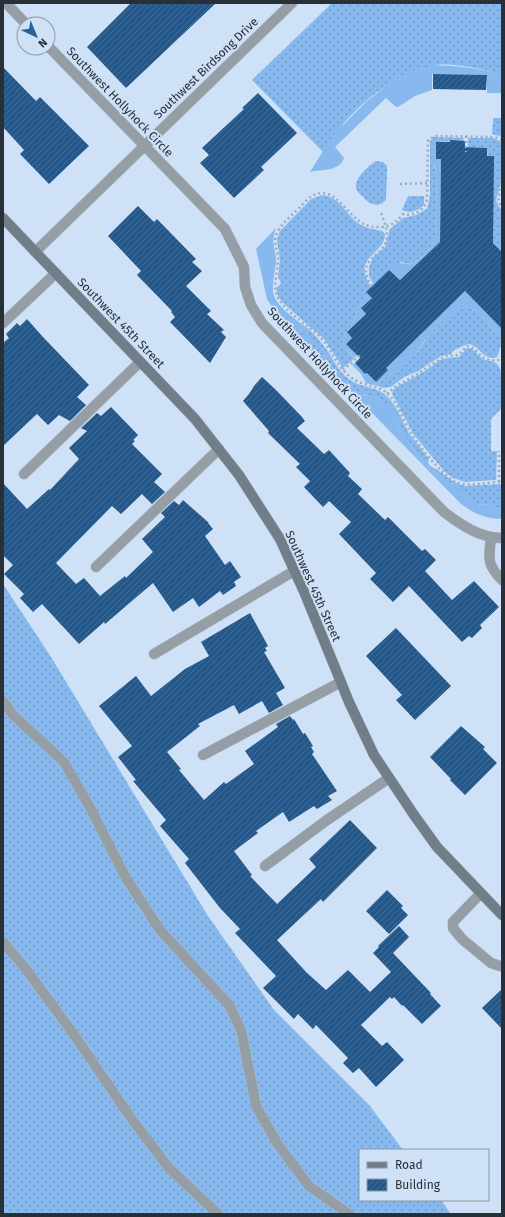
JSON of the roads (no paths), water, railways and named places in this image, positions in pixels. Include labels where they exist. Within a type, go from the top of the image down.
[{"type":"street","points":[[6,3],[18,16]]},
{"type":"street","name":"Southwest Birdsong Drive","points":[[35,252],[292,3]]},
{"type":"street","name":"Southwest Hollyhock Circle","points":[[56,54],[225,229],[244,267],[245,287],[251,305],[262,323],[444,512],[459,524],[478,534],[502,538]]},
{"type":"street","name":"Southwest 45th Street","points":[[3,218],[195,419],[239,475],[280,539],[374,755],[437,847],[502,916]]},
{"type":"street","points":[[3,323],[56,273]]},
{"type":"street","points":[[24,474],[140,362]]},
{"type":"street","points":[[96,567],[219,449]]},
{"type":"street","points":[[491,537],[489,562],[494,572],[502,580]]},
{"type":"street","points":[[154,654],[294,571]]},
{"type":"street","points":[[203,755],[341,682]]},
{"type":"street","points":[[3,701],[13,715],[64,762],[126,878],[160,930],[229,1005],[241,1030],[256,1106],[277,1143],[309,1186],[349,1214]]},
{"type":"street","points":[[264,866],[327,820],[389,778]]},
{"type":"street","points":[[481,893],[453,922],[453,928],[462,939],[492,963],[502,966]]},
{"type":"street","points":[[3,942],[25,968],[75,1036],[133,1121],[169,1168],[218,1214]]}]
